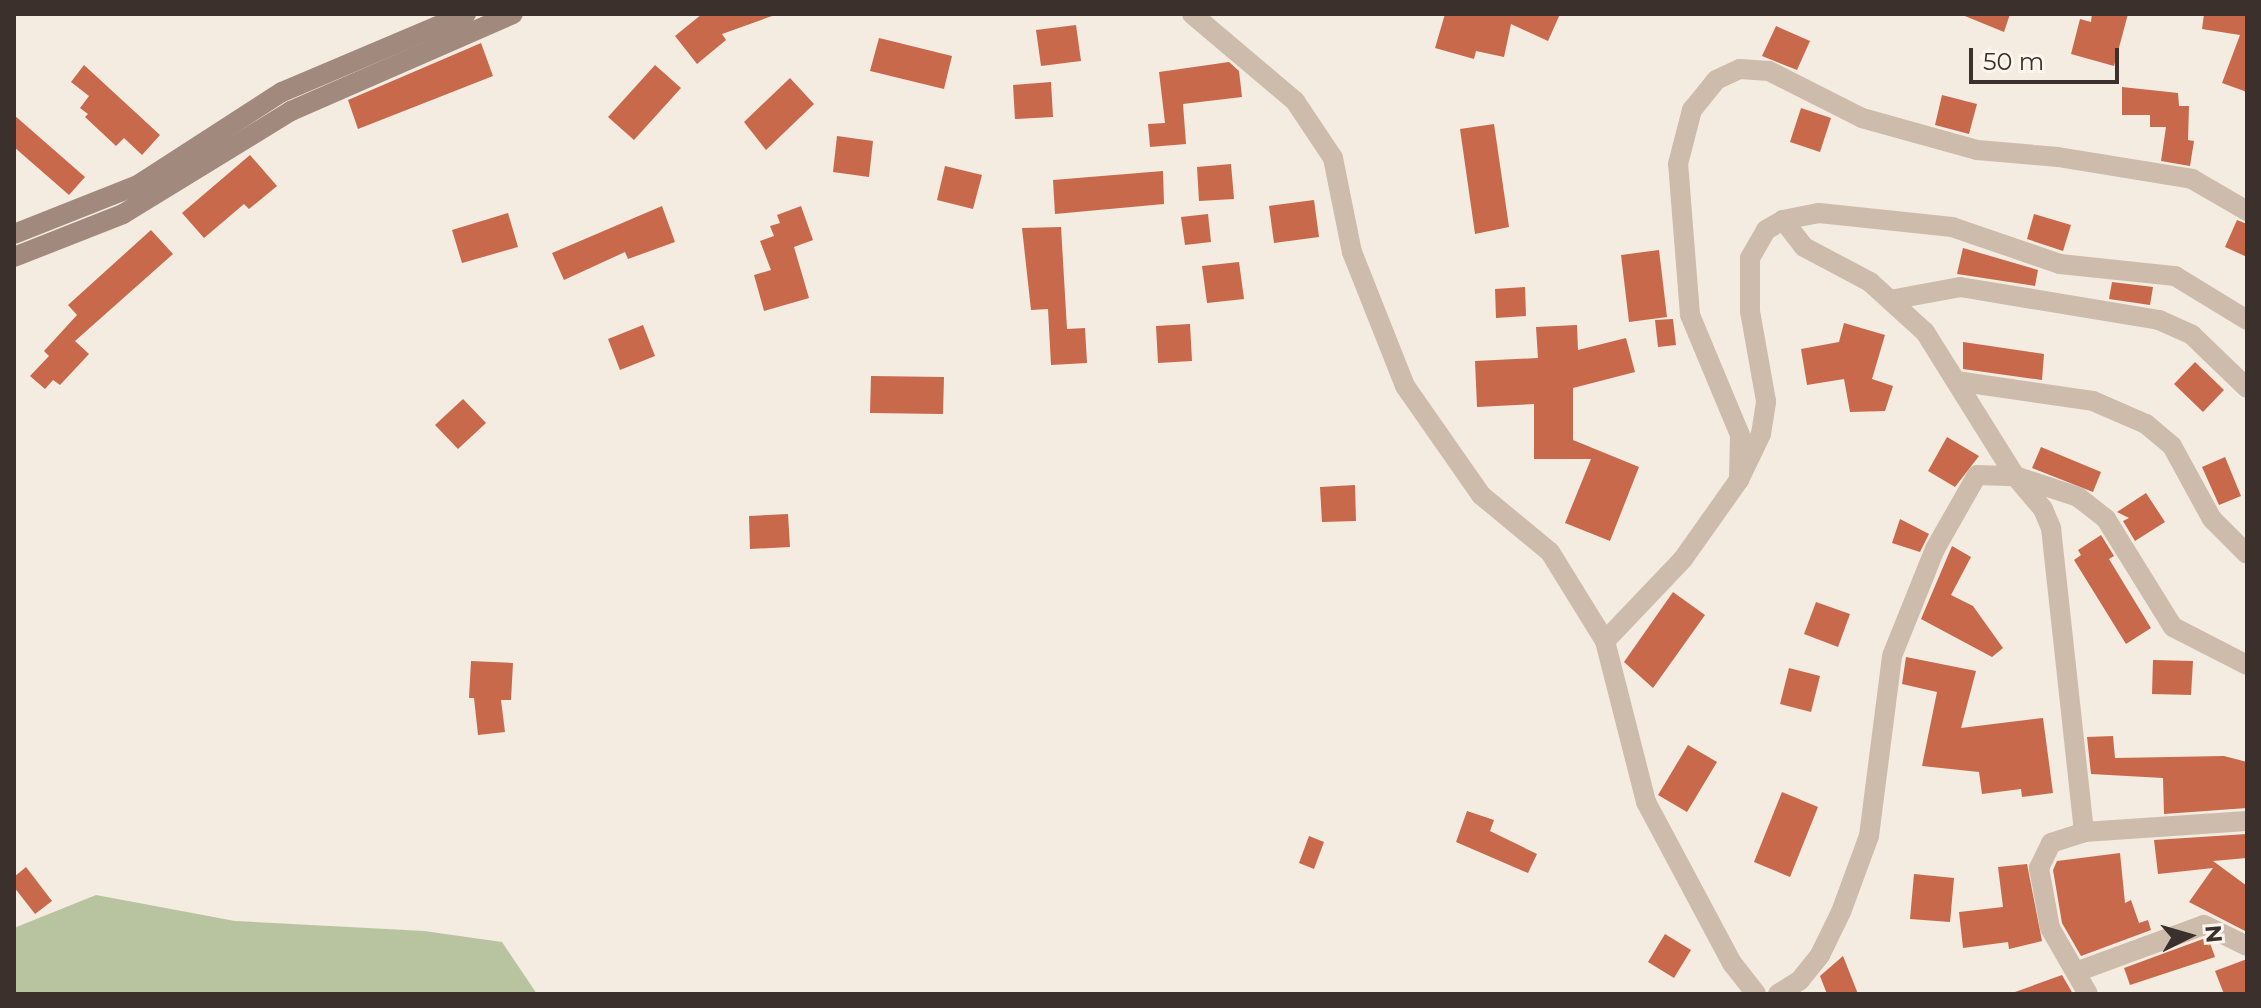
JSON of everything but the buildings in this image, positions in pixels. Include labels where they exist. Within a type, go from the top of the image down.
[{"type":"street","points":[[14,234],[138,185],[282,92],[466,14]]},
{"type":"street","points":[[14,257],[123,214],[315,99],[513,14]]},
{"type":"street","points":[[1192,14],[1295,101],[1333,158],[1352,252],[1405,386],[1481,495],[1550,552],[1605,641],[1646,802],[1732,963],[1756,994]]},
{"type":"street","points":[[1739,480],[1740,435],[1690,315],[1678,164],[1692,110],[1716,80],[1740,69],[1769,71],[1862,118],[1977,150],[2058,157],[2192,179],[2247,211]]},
{"type":"street","points":[[1605,641],[1683,559],[1739,480],[1761,434],[1766,401],[1750,311],[1750,258],[1766,230],[1783,220],[1819,213],[1952,227],[2060,264],[2175,276],[2247,320]]},
{"type":"street","points":[[1783,220],[1804,247],[1870,282],[1925,332],[2015,476],[2043,509],[2051,528],[2084,832]]},
{"type":"street","points":[[1890,300],[1960,287],[2159,320],[2192,335],[2247,388]]},
{"type":"street","points":[[1956,381],[2093,401],[2146,424],[2172,446],[2212,519],[2247,554]]},
{"type":"street","points":[[1778,994],[1800,980],[1820,955],[1869,836],[1892,656],[1935,549],[1977,475],[2015,476],[2078,497],[2106,519],[2173,627],[2247,665]]},
{"type":"street","points":[[2088,994],[2050,928],[2039,868],[2051,843],[2084,832],[2247,821]]},
{"type":"street","points":[[2076,972],[2204,925],[2247,946]]},
{"type":"green space","points":[[96,895],[235,921],[424,931],[502,942],[537,994],[14,994],[14,928]]}]
